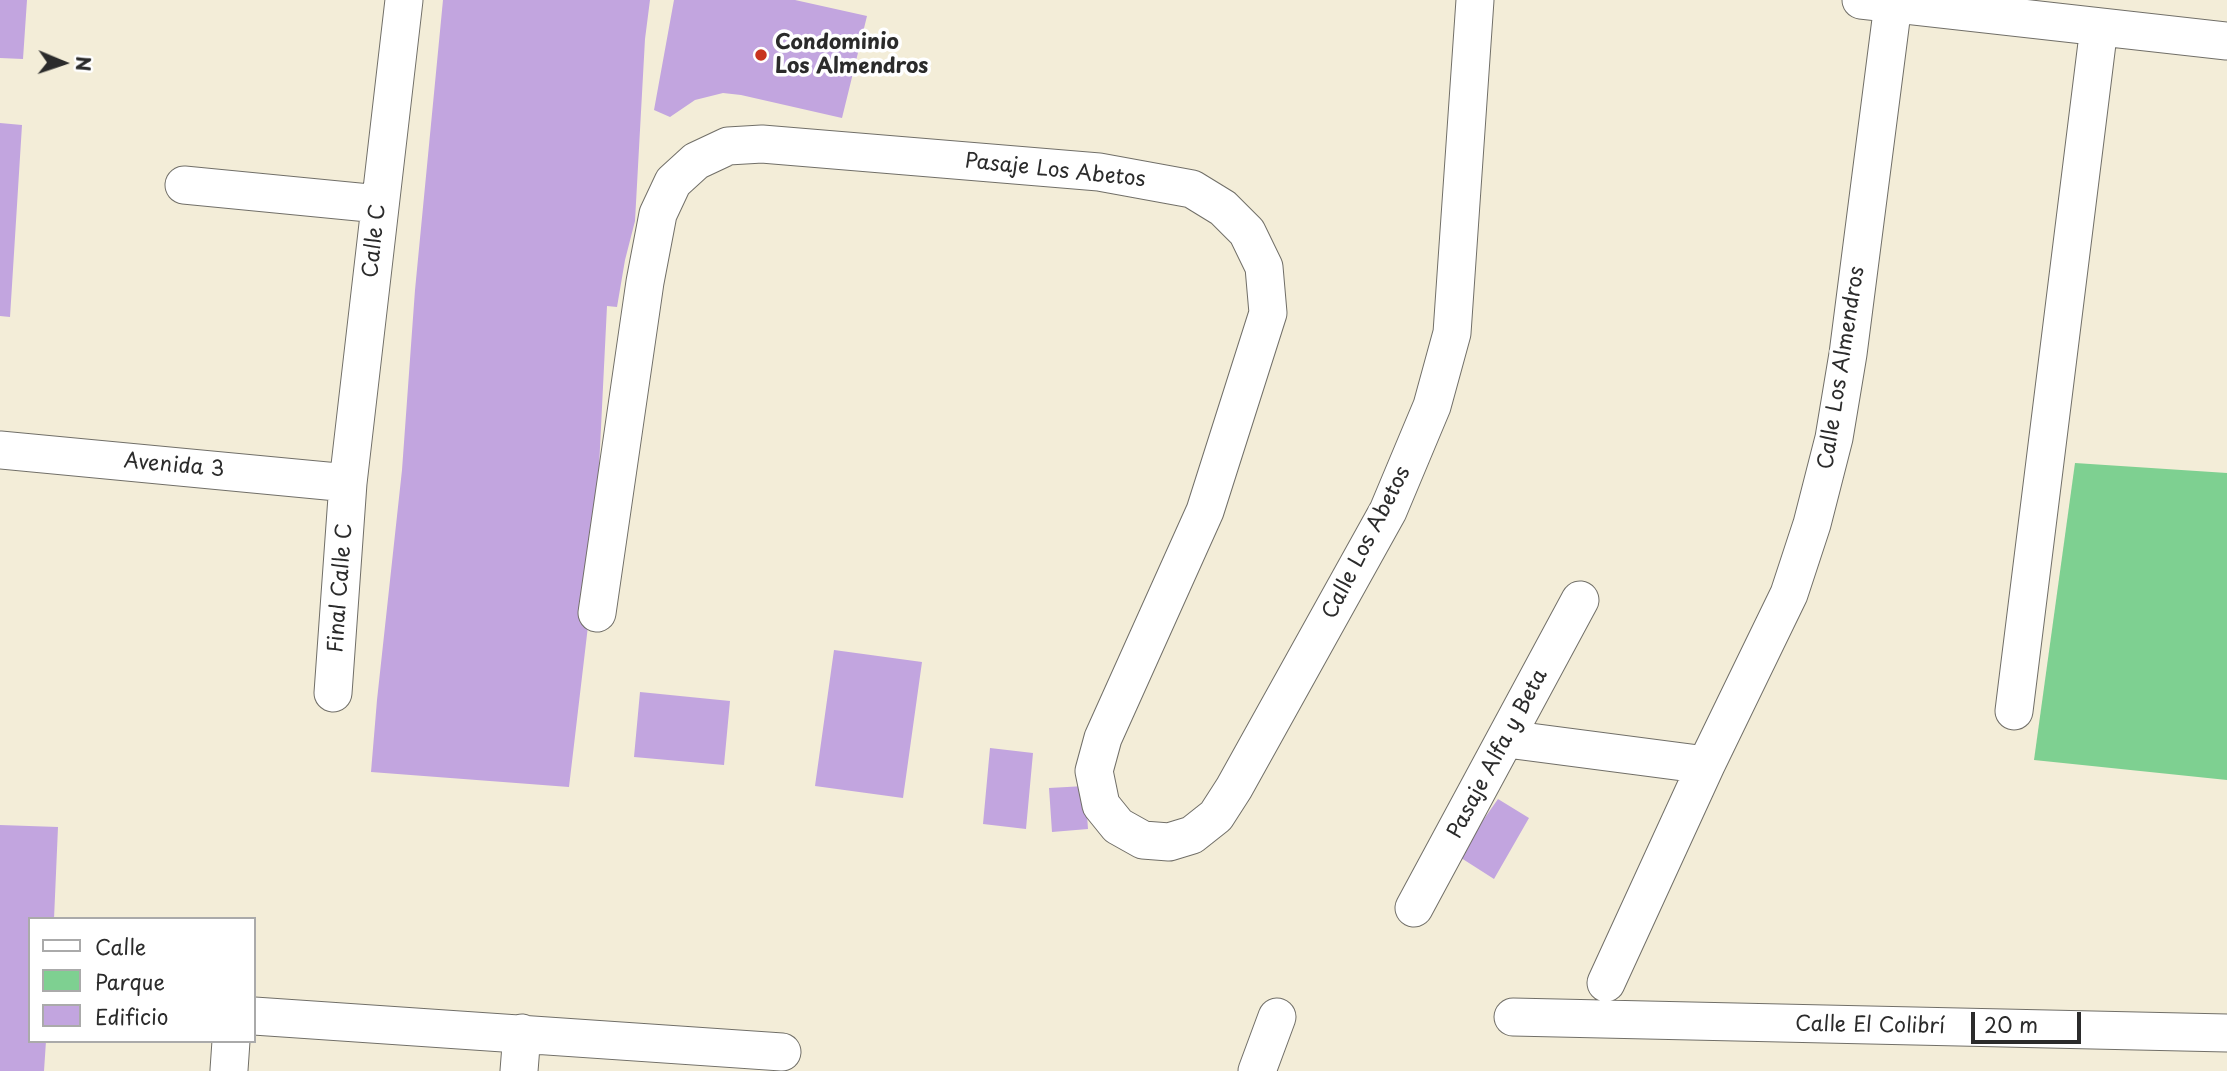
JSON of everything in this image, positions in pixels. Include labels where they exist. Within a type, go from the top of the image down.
[{"type":"street","name":"Calle C","points":[[348,483],[404,0]]},
{"type":"street","name":"Calle Los Abetos","points":[[1143,840],[1169,842],[1192,835],[1216,816],[1388,511],[1432,406],[1451,333],[1475,0]]},
{"type":"street","points":[[1877,2],[2227,41]]},
{"type":"street","name":"Calle Los Almendros","points":[[1606,983],[1706,765],[1789,594],[1812,524],[1834,438],[1848,354],[1877,2]]},
{"type":"street","points":[[2014,711],[2099,27]]},
{"type":"street","name":"Pasaje Los Abetos","points":[[597,613],[657,214],[673,182],[696,161],[728,146],[762,144],[1099,172],[1192,189],[1223,208],[1247,232],[1264,267],[1268,313],[1205,511],[1103,738],[1094,771],[1101,805],[1118,826],[1143,840]]},
{"type":"street","points":[[184,185],[379,205]]},
{"type":"street","name":"Avenida 3","points":[[0,450],[348,483]]},
{"type":"street","name":"Final Calle C","points":[[333,693],[348,483]]},
{"type":"street","name":"Pasaje Alfa y Beta","points":[[1414,908],[1580,600]]},
{"type":"street","points":[[1507,739],[1706,765]]},
{"type":"street","points":[[256,1016],[782,1052]]},
{"type":"street","points":[[1257,1071],[1277,1017]]},
{"type":"street","name":"Calle El Colibrí","points":[[1513,1017],[2227,1032]]},
{"type":"street","points":[[519,1071],[522,1034]]},
{"type":"street","points":[[229,1070],[231,1043]]},
{"type":"green space","points":[[2075,463],[2227,473],[2227,780],[2034,760]]},
{"type":"building","points":[[0,0],[27,0],[23,59],[0,58]]},
{"type":"building","points":[[443,0],[650,0],[645,39],[635,221],[617,307],[607,306],[588,626],[569,787],[371,772],[402,470],[415,290]]},
{"type":"building","name":"Condominio Los Almendros","points":[[674,0],[795,0],[867,16],[842,118],[723,93],[695,100],[670,117],[654,110]]},
{"type":"building","points":[[0,123],[22,125],[10,317],[0,316]]},
{"type":"building","points":[[834,650],[922,662],[903,798],[815,786]]},
{"type":"building","points":[[640,692],[730,701],[724,765],[634,757]]},
{"type":"building","points":[[990,748],[1033,753],[1026,829],[983,824]]},
{"type":"building","points":[[1085,786],[1088,829],[1052,832],[1049,788]]},
{"type":"building","points":[[1498,799],[1529,818],[1494,879],[1458,856]]},
{"type":"building","points":[[0,825],[58,827],[54,917],[28,917],[28,1043],[46,1043],[44,1071],[0,1071]]},
{"type":"place","name":"Condominio Los Almendros","points":[[761,55]]}]
